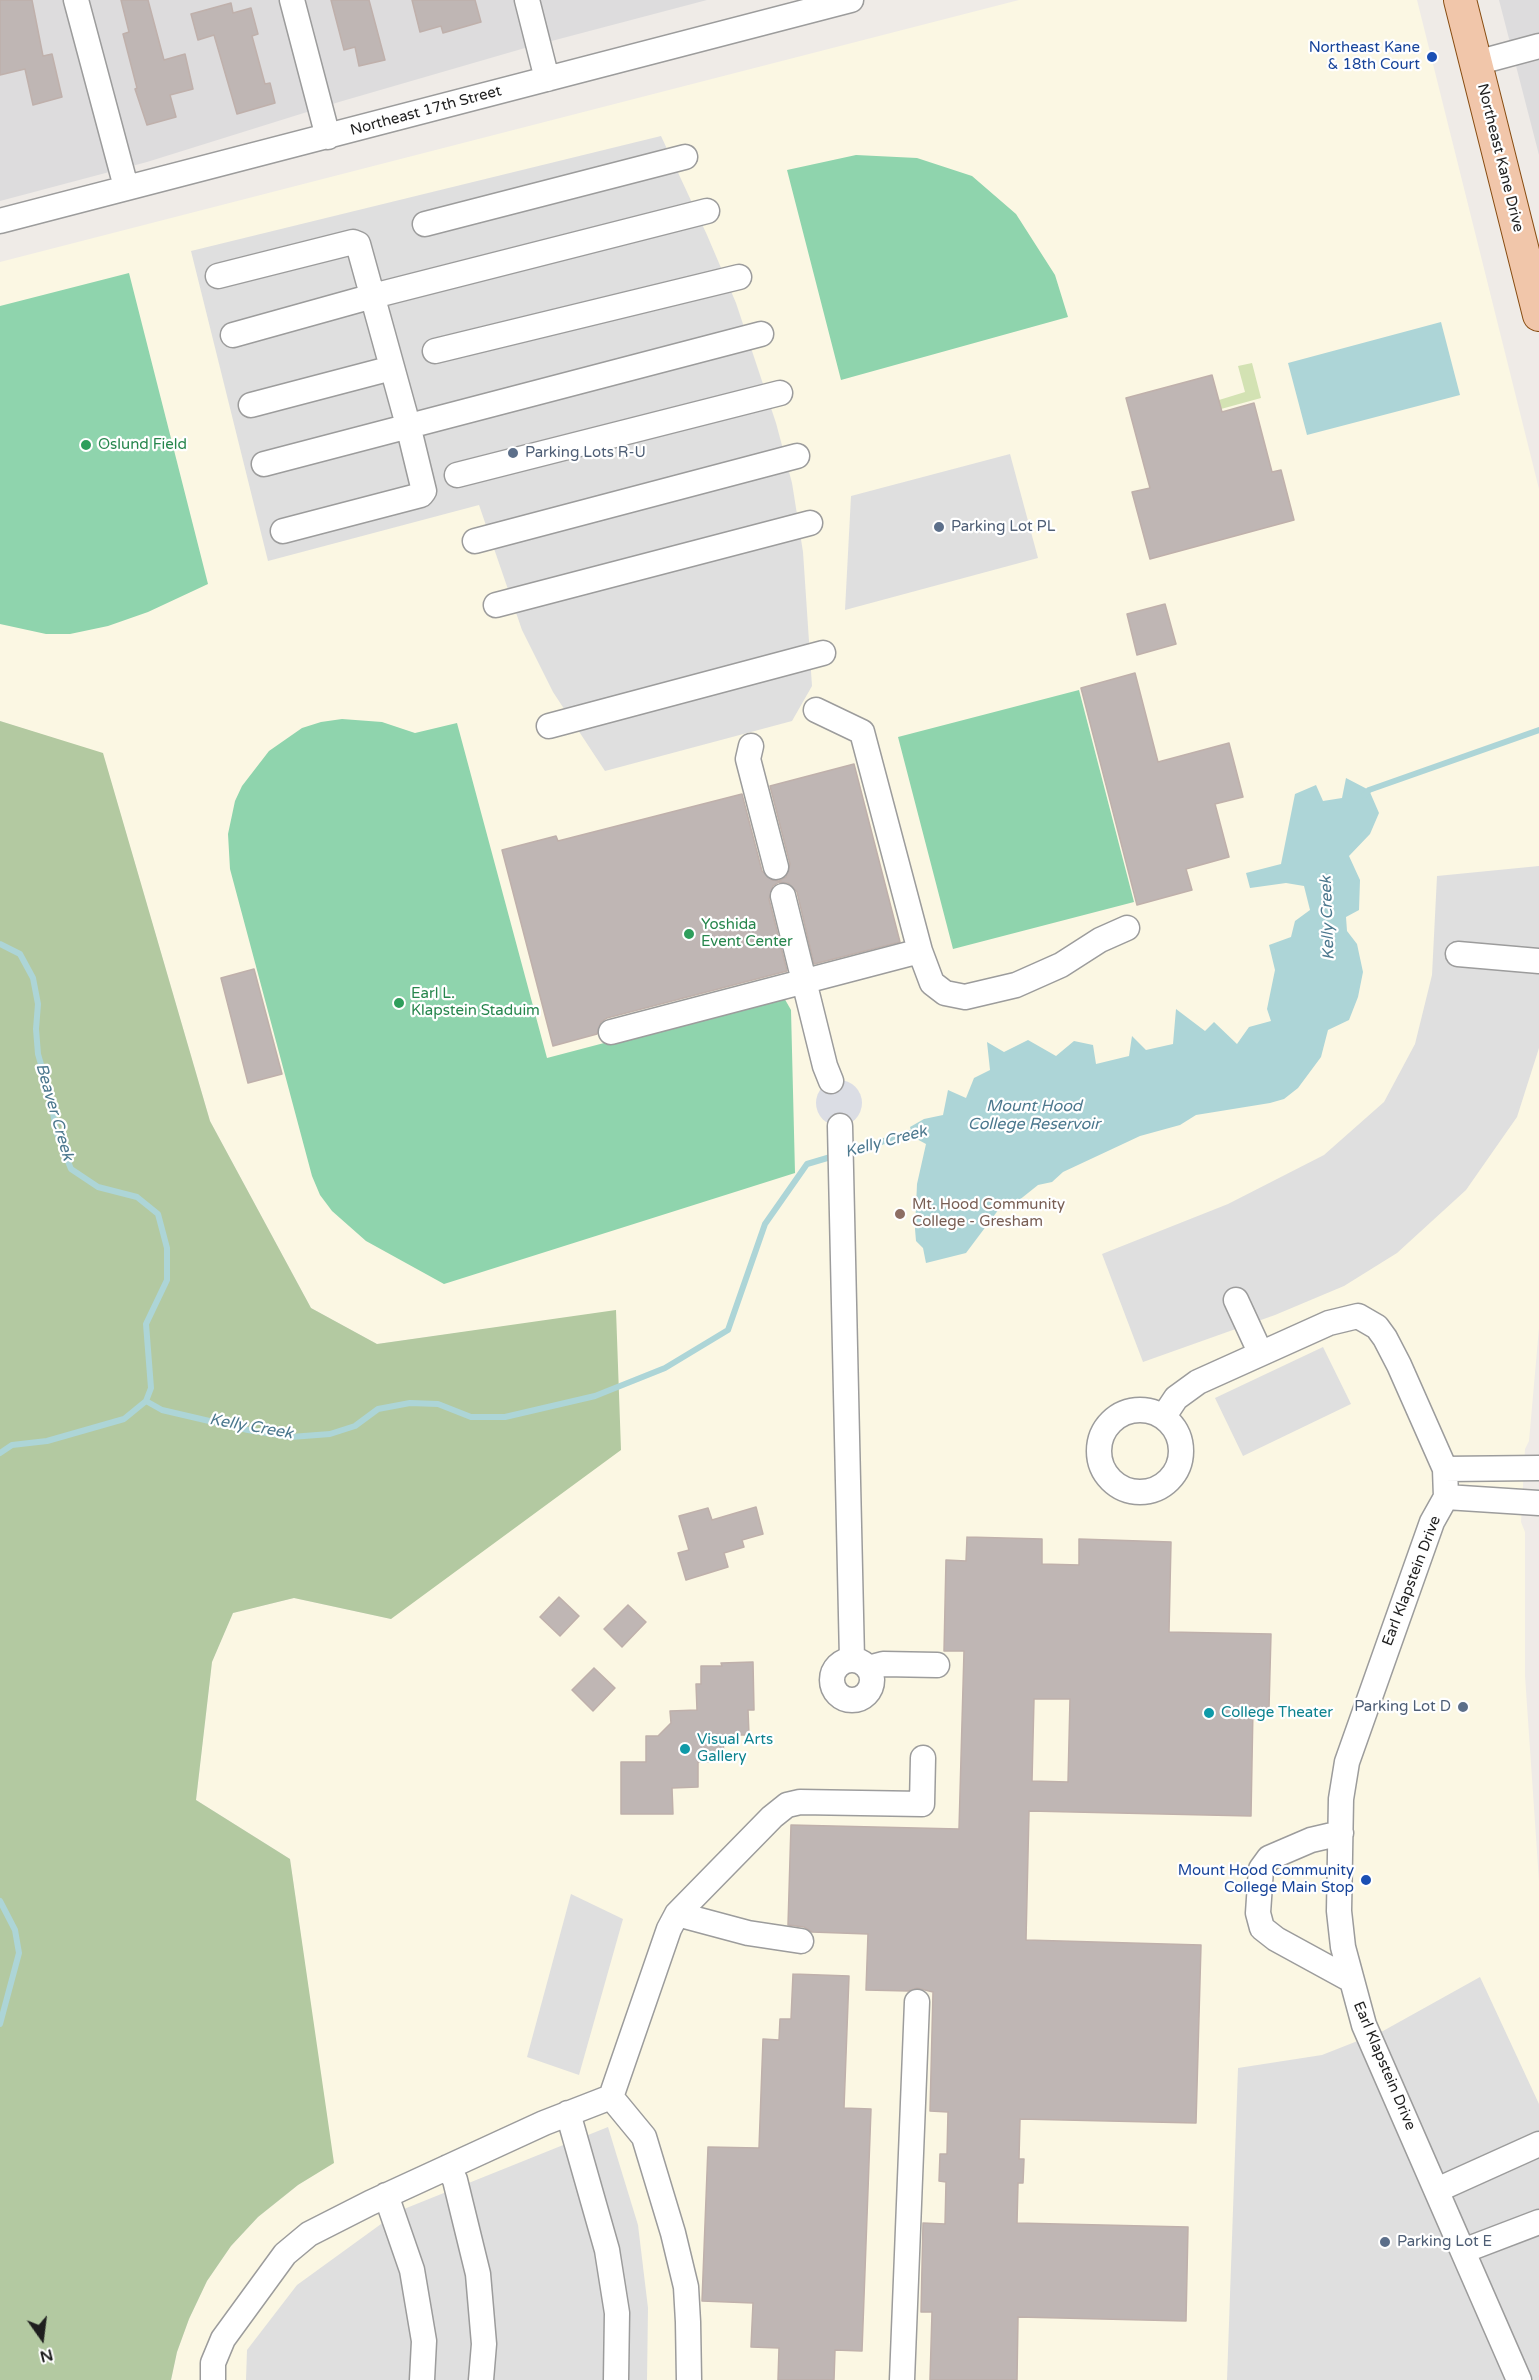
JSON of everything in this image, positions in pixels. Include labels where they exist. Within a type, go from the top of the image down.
[{"type":"main road","name":"Northeast Kane Drive","points":[[1460,0],[1539,315]]},
{"type":"street","points":[[76,0],[126,187]]},
{"type":"street","points":[[292,0],[328,137]]},
{"type":"street","points":[[527,0],[547,79]]},
{"type":"street","name":"Northeast 17th Street","points":[[0,221],[851,0]]},
{"type":"street","points":[[1476,63],[1539,46]]},
{"type":"street","points":[[425,224],[685,157]]},
{"type":"street","points":[[233,335],[373,296],[707,211]]},
{"type":"street","points":[[218,276],[353,242],[358,244],[408,425],[424,491],[420,495],[283,531]]},
{"type":"street","points":[[435,351],[739,277]]},
{"type":"street","points":[[264,464],[761,334]]},
{"type":"street","points":[[251,405],[392,368]]},
{"type":"street","points":[[457,475],[780,393]]},
{"type":"street","points":[[475,541],[797,456]]},
{"type":"street","points":[[496,605],[810,523]]},
{"type":"street","points":[[549,726],[823,653]]},
{"type":"street","points":[[816,710],[862,732],[920,951],[932,982],[945,993],[965,997],[1016,985],[1061,965],[1100,940],[1127,928]]},
{"type":"street","points":[[752,746],[748,759],[776,867]]},
{"type":"street","points":[[783,896],[825,1066],[831,1081]]},
{"type":"street","points":[[611,1032],[920,951]]},
{"type":"street","points":[[1458,954],[1539,961]]},
{"type":"street","points":[[840,1126],[860,1664],[937,1665]]},
{"type":"street","points":[[1236,1300],[1260,1352]]},
{"type":"street","name":"Earl Klapstein Drive","points":[[1164,1416],[1176,1398],[1198,1382],[1260,1352],[1329,1323],[1358,1316],[1377,1327],[1399,1365],[1446,1468],[1446,1497],[1431,1522],[1347,1762],[1341,1799],[1340,1911],[1343,1947],[1350,1980],[1364,2025],[1519,2380]]},
{"type":"street","points":[[1446,1468],[1539,1468]]},
{"type":"street","name":"Earl Klapstein Drive","points":[[1446,1497],[1539,1503]]},
{"type":"street","points":[[611,2097],[645,1994],[676,1914],[772,1817],[787,1805],[800,1802],[922,1804],[923,1758]]},
{"type":"street","points":[[1341,1833],[1311,1840],[1269,1858],[1261,1869],[1258,1913],[1262,1928],[1276,1939],[1350,1980]]},
{"type":"street","points":[[676,1914],[748,1933],[801,1941]]},
{"type":"street","points":[[902,2380],[917,2002]]},
{"type":"street","points":[[213,2380],[213,2363],[223,2339],[285,2253],[309,2234],[386,2195],[568,2113],[611,2097]]},
{"type":"street","points":[[611,2097],[644,2137],[673,2233],[686,2287],[689,2380]]},
{"type":"street","points":[[568,2113],[607,2250],[617,2313],[616,2380]]},
{"type":"street","points":[[1437,2190],[1539,2144]]},
{"type":"street","points":[[448,2167],[455,2180],[478,2274],[484,2344],[481,2380]]},
{"type":"street","points":[[386,2195],[412,2270],[424,2341],[422,2380]]},
{"type":"street","points":[[1463,2251],[1539,2222]]},
{"type":"shaded area","points":[[0,0],[707,0],[525,48],[339,102],[147,162],[0,201]]},
{"type":"shaded area","name":"Mt. Hood Community College - Gresham","points":[[1019,0],[1417,0],[1539,489],[1539,1328],[1529,1441],[1525,1449],[1521,1522],[1525,1532],[1525,1676],[1539,1881],[1539,2380],[171,2380],[177,2352],[189,2319],[207,2281],[231,2246],[258,2217],[298,2185],[333,2163],[290,1859],[196,1800],[212,1662],[233,1613],[294,1598],[391,1619],[616,1311],[377,1344],[311,1308],[210,1121],[103,754],[0,721],[0,262]]},
{"type":"shaded area","points":[[1499,0],[1539,0],[1539,155]]},
{"type":"shaded area","name":"Parking Lots R-U","points":[[661,136],[736,303],[776,423],[792,483],[803,552],[812,686],[792,721],[605,771],[553,692],[522,630],[479,505],[268,561],[191,251]]},
{"type":"shaded area","name":"Parking Lot PL","points":[[1010,454],[1038,558],[845,610],[851,496]]},
{"type":"shaded area","points":[[1539,866],[1539,1048],[1517,1117],[1466,1190],[1397,1253],[1344,1286],[1275,1315],[1143,1362],[1102,1254],[1228,1204],[1324,1155],[1384,1102],[1415,1044],[1432,975],[1437,876]]},
{"type":"shaded area","points":[[839,1080],[855,1087],[862,1103],[855,1119],[839,1126],[823,1119],[816,1103],[823,1087]]},
{"type":"shaded area","points":[[1323,1347],[1351,1404],[1243,1456],[1215,1398]]},
{"type":"shaded area","points":[[571,1894],[623,1919],[579,2075],[527,2057]]},
{"type":"shaded area","name":"Parking Lot E","points":[[1480,1977],[1539,2104],[1539,2380],[1227,2380],[1238,2068],[1322,2055],[1383,2031]]},
{"type":"shaded area","points":[[608,2127],[638,2225],[648,2308],[647,2380],[246,2380],[247,2350],[297,2285],[399,2211]]},
{"type":"green space","points":[[856,155],[917,158],[972,176],[1016,214],[1055,275],[1068,317],[841,380],[787,170]]},
{"type":"green space","name":"Oslund Field","points":[[129,273],[208,584],[148,612],[108,626],[70,634],[46,634],[0,624],[0,306]]},
{"type":"green space","points":[[1252,363],[1261,398],[1221,409],[1219,400],[1245,392],[1238,366]]},
{"type":"green space","points":[[1079,690],[1134,902],[953,949],[898,737]]},
{"type":"green space","name":"Earl L. Klapstein Staduim","points":[[342,719],[382,722],[415,733],[457,723],[547,1058],[783,996],[791,1010],[795,1173],[444,1284],[366,1241],[332,1211],[320,1195],[312,1176],[230,869],[228,834],[235,801],[242,786],[269,751],[302,728]]},
{"type":"green space","points":[[0,721],[103,753],[210,1121],[311,1308],[377,1344],[616,1310],[621,1450],[391,1619],[294,1598],[233,1613],[212,1662],[196,1800],[290,1859],[334,2163],[298,2185],[258,2217],[231,2246],[207,2281],[189,2319],[177,2352],[171,2380],[0,2380]]},
{"type":"water","points":[[1441,322],[1460,395],[1307,435],[1288,363]]},
{"type":"water","name":"Mount Hood College Reservoir","points":[[1346,778],[1369,790],[1379,813],[1370,834],[1349,856],[1360,880],[1359,910],[1346,917],[1347,931],[1357,944],[1363,972],[1358,997],[1349,1020],[1328,1030],[1321,1057],[1298,1088],[1284,1099],[1270,1103],[1196,1115],[1180,1125],[1140,1136],[1063,1172],[1052,1182],[1038,1185],[1018,1201],[999,1209],[966,1253],[926,1263],[923,1248],[916,1241],[915,1229],[917,1184],[926,1144],[913,1137],[910,1127],[924,1119],[943,1115],[948,1090],[966,1098],[974,1078],[990,1070],[987,1042],[1004,1052],[1028,1040],[1056,1056],[1074,1041],[1093,1045],[1096,1064],[1129,1056],[1132,1036],[1146,1050],[1173,1044],[1176,1009],[1205,1031],[1214,1022],[1237,1044],[1249,1027],[1271,1021],[1267,1009],[1275,970],[1269,945],[1291,937],[1295,921],[1310,910],[1304,886],[1286,883],[1250,888],[1246,873],[1281,864],[1295,794],[1316,785],[1323,801],[1342,798]]},
{"type":"building","points":[[0,0],[32,0],[43,56],[52,54],[62,97],[33,105],[25,69],[0,75]]},
{"type":"building","points":[[121,0],[148,0],[164,60],[185,54],[193,89],[170,95],[176,117],[147,125],[135,89],[137,88],[123,34],[129,32]]},
{"type":"building","points":[[331,0],[369,0],[385,60],[359,66],[355,47],[344,50]]},
{"type":"building","points":[[412,0],[475,0],[481,22],[443,33],[441,26],[420,32]]},
{"type":"building","points":[[231,3],[233,13],[251,8],[258,34],[252,36],[265,84],[270,83],[275,103],[237,114],[214,35],[198,40],[191,14]]},
{"type":"building","points":[[1212,375],[1222,412],[1254,403],[1272,472],[1281,470],[1294,520],[1150,559],[1132,492],[1150,488],[1126,398]]},
{"type":"building","points":[[1165,604],[1176,644],[1137,655],[1127,614]]},
{"type":"building","points":[[1135,673],[1158,762],[1229,743],[1243,797],[1215,804],[1229,857],[1186,869],[1192,890],[1137,905],[1081,688]]},
{"type":"building","points":[[854,764],[900,942],[814,964],[797,892],[788,883],[779,882],[773,886],[769,899],[787,971],[607,1018],[601,1022],[597,1034],[553,1046],[502,850],[556,836],[558,841],[742,794],[762,871],[772,880],[779,881],[786,877],[790,864],[770,786]]},
{"type":"building","points":[[254,969],[282,1074],[248,1083],[221,978]]},
{"type":"building","points":[[756,1507],[763,1534],[742,1540],[744,1547],[724,1553],[728,1567],[686,1580],[678,1553],[689,1550],[679,1516],[708,1508],[712,1520]]},
{"type":"building","points":[[967,1537],[1042,1539],[1042,1564],[1079,1565],[1079,1539],[1171,1542],[1169,1632],[1271,1634],[1269,1708],[1253,1708],[1251,1816],[1029,1811],[1026,1940],[1201,1945],[1196,2123],[1020,2119],[1019,2159],[1024,2159],[1023,2183],[1018,2183],[1017,2223],[1188,2227],[1186,2321],[1018,2317],[1017,2380],[930,2380],[932,2312],[921,2312],[923,2223],[945,2224],[946,2182],[939,2181],[940,2154],[947,2154],[948,2112],[930,2111],[933,1992],[917,1988],[908,1991],[866,1990],[868,1934],[812,1932],[804,1927],[788,1925],[791,1825],[959,1829],[964,1651],[944,1651],[946,1560],[966,1561]],"holes":[[[1034,1699],[1070,1699],[1068,1782],[1032,1781]]]},
{"type":"building","points":[[559,1597],[579,1616],[560,1636],[540,1617]]},
{"type":"building","points":[[628,1605],[646,1622],[622,1647],[604,1629]]},
{"type":"building","name":"Visual Arts Gallery","points":[[753,1662],[754,1710],[748,1710],[749,1735],[723,1735],[724,1761],[698,1762],[698,1787],[672,1788],[673,1814],[621,1814],[621,1762],[646,1762],[646,1736],[658,1736],[671,1723],[670,1711],[697,1710],[696,1684],[701,1684],[701,1666]]},
{"type":"building","points":[[594,1668],[615,1688],[593,1711],[572,1690]]},
{"type":"building","points":[[793,1974],[849,1976],[844,2108],[871,2109],[862,2351],[835,2350],[834,2380],[778,2380],[779,2348],[751,2347],[753,2303],[702,2301],[708,2147],[759,2148],[763,2039],[779,2040],[780,2019],[791,2019]]},
{"type":"waterway","name":"Kelly Creek","points":[[1364,796],[1369,790],[1539,730]]},
{"type":"waterway","name":"Beaver Creek","points":[[0,944],[20,954],[33,978],[38,1004],[36,1029],[38,1054],[49,1092],[57,1134],[71,1169],[98,1187],[137,1197],[158,1214],[167,1248],[167,1280],[146,1324],[151,1388],[146,1401],[124,1419],[47,1441],[12,1445],[0,1453]]},
{"type":"waterway","name":"Kelly Creek","points":[[847,1152],[918,1131]]},
{"type":"waterway","name":"Kelly Creek","points":[[146,1401],[162,1410],[248,1430],[291,1437],[330,1434],[355,1426],[378,1409],[410,1403],[438,1404],[471,1417],[505,1417],[595,1396],[665,1368],[728,1330],[765,1224],[807,1164],[834,1156]]},
{"type":"waterway","name":"Beaver Creek","points":[[0,1901],[15,1930],[19,1953],[0,2024]]},
{"type":"place","name":"Northeast Kane & 18th Court","points":[[1432,57]]},
{"type":"place","name":"Oslund Field","points":[[86,445]]},
{"type":"place","name":"Parking Lots R-U","points":[[513,453]]},
{"type":"place","name":"Parking Lot PL","points":[[939,527]]},
{"type":"place","name":"Yoshida Event Center","points":[[689,934]]},
{"type":"place","name":"Earl L. Klapstein Staduim","points":[[399,1003]]},
{"type":"place","name":"Mt. Hood Community College - Gresham","points":[[900,1214]]},
{"type":"place","name":"Parking Lot D","points":[[1463,1707]]},
{"type":"place","name":"College Theater","points":[[1209,1713]]},
{"type":"place","name":"Visual Arts Gallery","points":[[685,1749]]},
{"type":"place","name":"Mount Hood Community College Main Stop","points":[[1366,1880]]},
{"type":"place","name":"Parking Lot E","points":[[1385,2242]]}]
